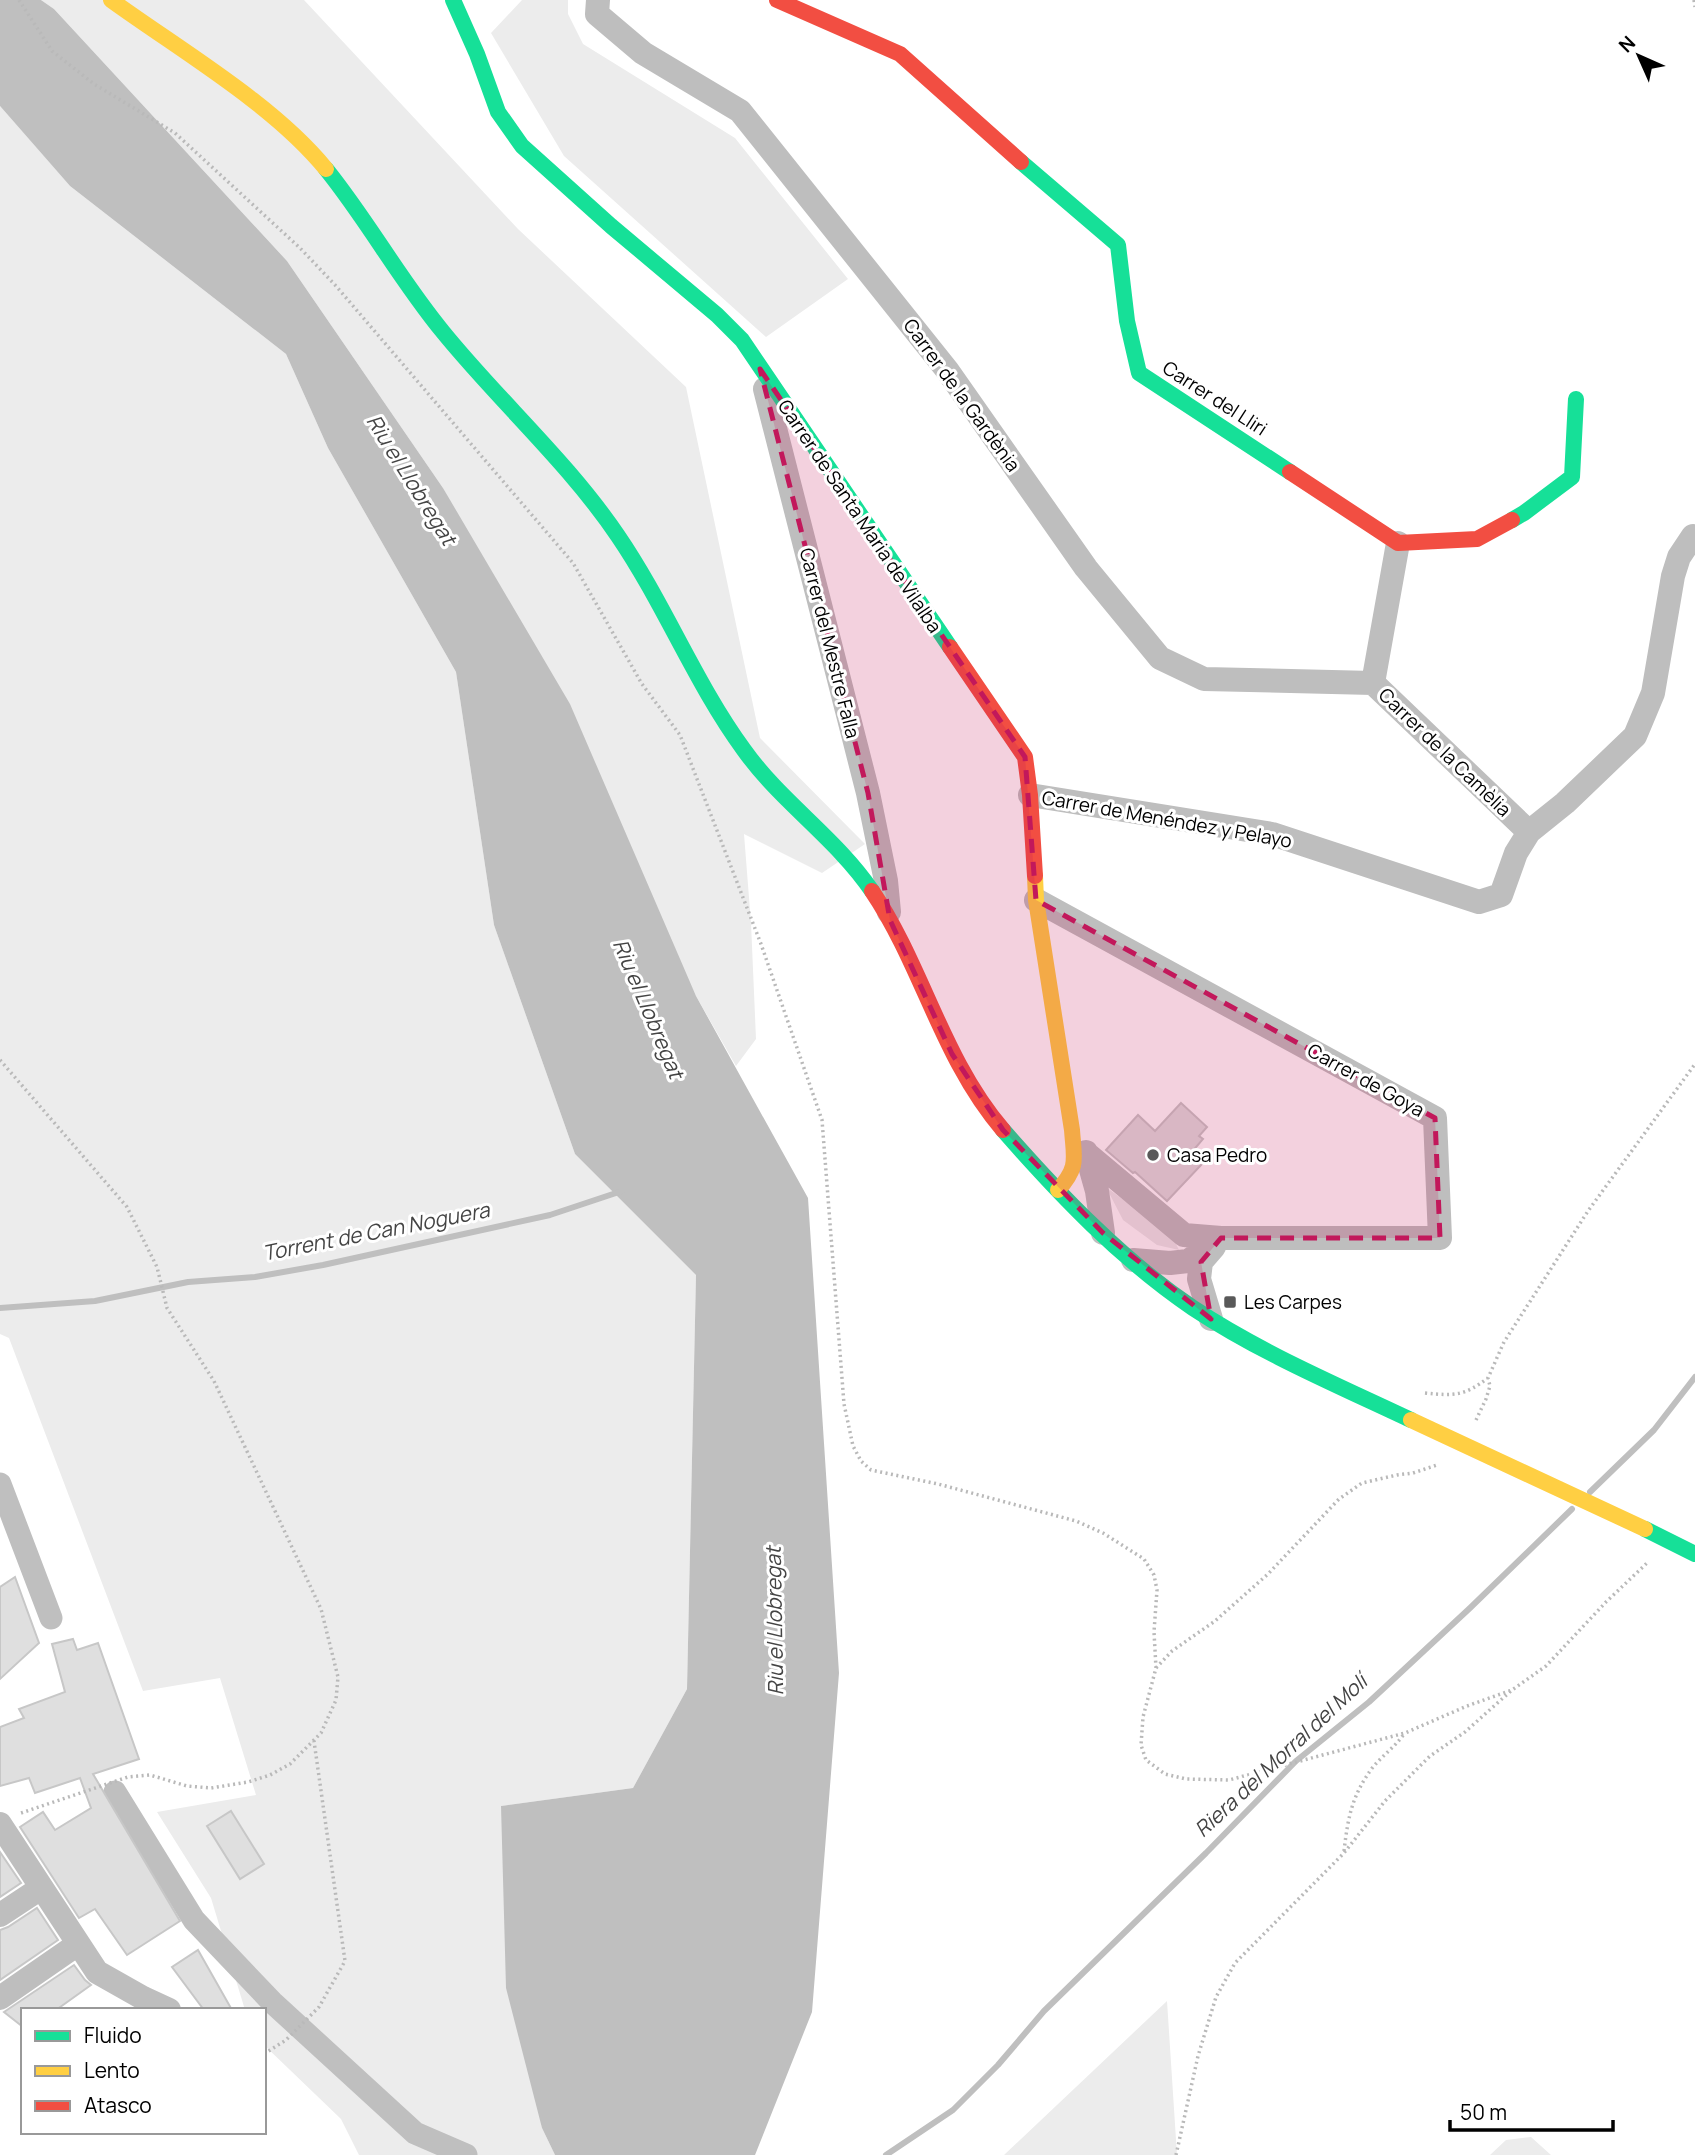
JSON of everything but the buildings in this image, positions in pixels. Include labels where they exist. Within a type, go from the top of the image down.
[{"type":"street","points":[[111,0],[252,101],[310,151],[333,176],[440,329],[565,468],[618,536],[643,574],[705,690],[748,756],[837,846],[864,879],[890,920],[952,1054],[976,1095],[1003,1130],[1058,1190],[1172,1293],[1255,1345],[1695,1554]]},
{"type":"street","name":"Carrer de Santa Maria de Vilalba","points":[[453,0],[498,111],[522,146],[743,340],[760,369],[1025,757],[1036,900],[1072,1130],[1073,1165],[1070,1177],[1058,1190]]},
{"type":"street","name":"Carrer de la Gardènia","points":[[597,0],[597,14],[643,53],[740,111],[947,370],[1086,568],[1160,658],[1204,679],[1373,683]]},
{"type":"street","name":"Carrer del Lliri","points":[[777,0],[900,54],[998,143],[1118,245],[1127,321],[1139,373],[1398,544]]},
{"type":"street","name":"Carrer del Mestre Falla","points":[[760,369],[868,793],[886,881],[890,920]]},
{"type":"street","points":[[1398,544],[1477,539],[1524,513],[1572,477],[1576,399]]},
{"type":"street","name":"Carrer de Menéndez y Pelayo","points":[[1030,795],[1272,834],[1479,902],[1501,895],[1516,853],[1529,832],[1565,803],[1635,736],[1653,693],[1673,576],[1679,557],[1693,536]]},
{"type":"street","name":"Carrer de la Camèlia","points":[[1398,544],[1373,683],[1529,832]]},
{"type":"street","name":"Carrer de Goya","points":[[1036,900],[1435,1118],[1440,1238],[1221,1238],[1184,1235],[1086,1153]]},
{"type":"street","name":"Carrer de Santa Maria de Vilalba","points":[[1072,1130],[1086,1153],[1097,1191],[1103,1233]]},
{"type":"street","points":[[1133,1260],[1170,1263],[1188,1261],[1221,1238]]},
{"type":"street","points":[[1210,1319],[1199,1279],[1201,1262],[1221,1238]]},
{"type":"street","points":[[6,1820],[41,1888],[97,1972],[165,2008]]},
{"type":"street","points":[[0,1915],[41,1888]]},
{"type":"street","points":[[0,1998],[78,1944]]},
{"type":"path","points":[[19,0],[52,51],[94,84],[175,133],[300,248],[336,286],[573,563],[642,684],[680,736],[761,944],[822,1120],[844,1404],[853,1446],[861,1461],[871,1470],[938,1484],[1076,1521],[1103,1533],[1144,1559],[1154,1575],[1157,1590],[1154,1632],[1156,1668],[1143,1717],[1140,1745],[1146,1760],[1165,1774],[1186,1779],[1229,1780],[1405,1733],[1512,1690]]},
{"type":"path","points":[[1694,0],[1695,7]]},
{"type":"path","points":[[0,1060],[127,1207],[157,1267],[167,1308],[214,1381],[262,1489],[321,1609],[338,1676],[337,1700],[314,1741],[290,1764],[270,1775],[248,1782],[211,1788],[187,1786],[150,1775],[128,1777],[6,1820]]},
{"type":"path","points":[[1471,1429],[1486,1399],[1490,1386],[1488,1378],[1504,1342],[1588,1212],[1695,1064]]},
{"type":"path","points":[[1156,1668],[1172,1651],[1215,1621],[1268,1574],[1339,1499],[1362,1483],[1413,1474],[1440,1464]]},
{"type":"path","points":[[1175,2155],[1198,2056],[1216,1997],[1235,1963],[1344,1853],[1385,1801],[1430,1756],[1465,1732],[1512,1690],[1546,1666],[1606,1602],[1670,1542]]},
{"type":"path","points":[[1344,1853],[1355,1794],[1374,1766],[1396,1746],[1405,1733]]},
{"type":"path","points":[[266,2053],[286,2040],[319,2007],[345,1961],[314,1741]]},
{"type":"highlighted area","points":[[760,369],[1025,757],[1036,900],[1435,1118],[1440,1238],[1221,1238],[1201,1262],[1211,1319],[1103,1233],[1003,1130],[952,1054],[890,920],[868,793]]},
{"type":"shaded area","points":[[41,0],[304,0],[518,229],[686,387],[760,738],[865,844],[822,873],[744,834],[756,1039],[736,1066],[696,996],[443,488],[287,261],[54,9]]},
{"type":"shaded area","points":[[522,0],[568,0],[568,14],[583,44],[735,138],[848,279],[766,337],[564,156],[491,33]]},
{"type":"shaded area","points":[[0,106],[70,186],[286,354],[328,448],[456,672],[494,925],[575,1154],[696,1275],[687,1689],[633,1788],[501,1806],[542,2128],[555,2155],[359,2155],[341,2119],[266,2047],[266,2008],[244,2008],[211,1898],[157,1812],[256,1795],[220,1678],[143,1691],[9,1338],[0,1334]]},
{"type":"shaded area","points":[[1106,1187],[1172,1236],[1179,1250],[1157,1245],[1123,1220]]},
{"type":"shaded area","points":[[1167,2001],[1177,2155],[1004,2155]]},
{"type":"shaded area","points":[[1531,2137],[1551,2155],[1490,2155],[1506,2140]]},
{"type":"water","name":"Riu el Llobregat","points":[[0,0],[41,0],[54,9],[287,261],[443,488],[570,704],[696,996],[808,1198],[839,1673],[812,2012],[755,2155],[555,2155],[542,2128],[506,1988],[501,1806],[633,1788],[687,1689],[696,1275],[575,1154],[494,925],[456,672],[328,448],[286,354],[70,186],[0,106]]},
{"type":"waterway","name":"Torrent de Can Noguera","points":[[0,1308],[95,1301],[188,1282],[255,1277],[323,1265],[550,1215],[622,1191]]},
{"type":"waterway","name":"Riera del Morral del Molí","points":[[1590,1492],[1654,1430],[1695,1377]]},
{"type":"waterway","points":[[0,1484],[51,1618]]},
{"type":"waterway","name":"Riera del Morral del Molí","points":[[886,2155],[953,2110],[998,2065],[1044,2011],[1296,1761],[1369,1702],[1572,1509]]},
{"type":"waterway","points":[[115,1792],[194,1920],[272,2002],[415,2133],[466,2155]]},
{"type":"traffic: fast","points":[[453,0],[477,54],[498,112],[522,146],[611,226],[717,315],[742,340],[950,647]]},
{"type":"traffic: fast","points":[[1021,162],[1118,245],[1127,321],[1139,373],[1290,472]]},
{"type":"traffic: fast","points":[[326,169],[443,332],[555,457],[618,536],[651,589],[710,698],[744,750],[775,787],[842,854],[872,891]]},
{"type":"traffic: fast","points":[[1512,520],[1572,477],[1576,399]]},
{"type":"traffic: fast","points":[[1003,1130],[1117,1248],[1193,1308],[1272,1354],[1411,1420]]},
{"type":"traffic: fast","points":[[1645,1529],[1695,1554]]},
{"type":"traffic: slow","points":[[111,0],[253,100],[280,122],[326,169]]},
{"type":"traffic: slow","points":[[1035,876],[1036,900],[1074,1148],[1072,1169],[1058,1190]]},
{"type":"traffic: slow","points":[[1411,1420],[1645,1529]]},
{"type":"traffic: jam","points":[[777,0],[900,54],[1021,162]]},
{"type":"traffic: jam","points":[[1290,472],[1398,543],[1477,539],[1512,520]]},
{"type":"traffic: jam","points":[[950,647],[1025,757],[1035,876]]},
{"type":"traffic: jam","points":[[872,891],[890,920],[964,1073],[1003,1130]]},
{"type":"place","name":"Casa Pedro","points":[[1153,1155]]},
{"type":"place","name":"Les Carpes","points":[[1230,1302]]}]
